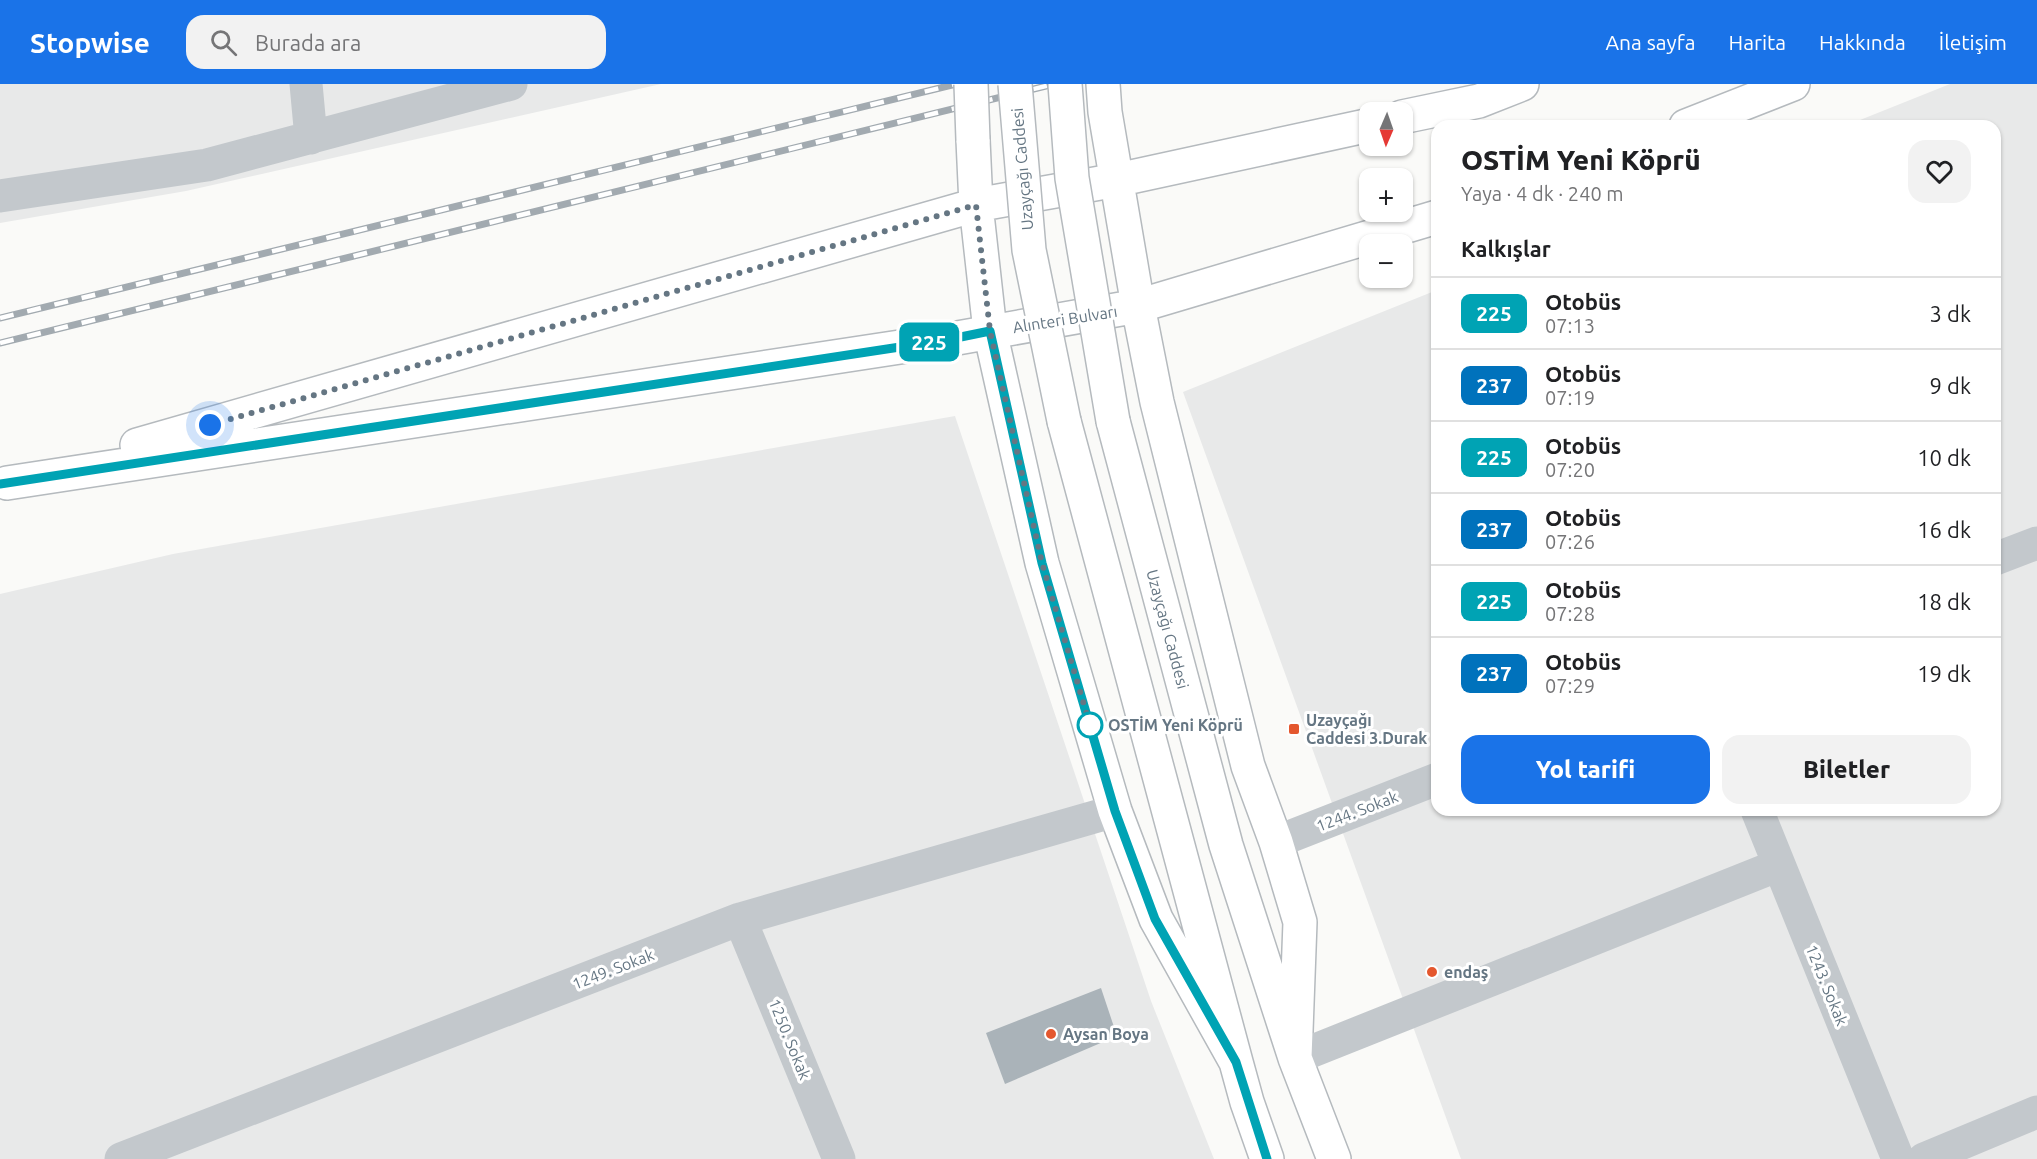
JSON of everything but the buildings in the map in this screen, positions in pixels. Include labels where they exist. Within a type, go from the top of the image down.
[{"type":"main road","points":[[971,84],[976,205],[990,331],[1042,563],[1115,811],[1155,919],[1236,1062]]},
{"type":"main road","name":"Uzayçağı Caddesi","points":[[1015,84],[1029,250],[1064,421],[1236,1062],[1267,1159]]},
{"type":"main road","name":"Uzayçağı Caddesi","points":[[1065,84],[1072,178],[1113,421],[1226,845],[1295,1058],[1334,1159]]},
{"type":"main road","points":[[1413,115],[1479,101],[1522,84]]},
{"type":"main road","points":[[1701,120],[1793,84]]},
{"type":"main road","points":[[1104,98],[1138,306],[1157,402],[1248,765],[1276,842],[1300,922],[1295,1058]]},
{"type":"main road","name":"Alınteri Bulvarı","points":[[4,484],[976,205],[1118,180],[1359,127]]},
{"type":"main road","name":"Alınteri Bulvarı","points":[[4,484],[946,340],[1138,306],[1431,219]]},
{"type":"street","points":[[306,84],[311,138]]},
{"type":"street","points":[[0,196],[207,165],[511,84]]},
{"type":"street","points":[[2001,557],[2037,543]]},
{"type":"street","name":"1244. Sokak","points":[[1276,842],[1431,781]]},
{"type":"street","name":"1249. Sokak","points":[[121,1159],[740,919],[1115,811]]},
{"type":"street","name":"1243. Sokak","points":[[1759,816],[1898,1159]]},
{"type":"street","points":[[1295,1058],[1779,865]]},
{"type":"street","name":"1250. Sokak","points":[[740,919],[839,1159]]},
{"type":"street","points":[[1924,1159],[2037,1112]]},
{"type":"shaded area","points":[[0,84],[661,84],[186,191],[0,223]]},
{"type":"shaded area","points":[[1950,84],[2037,84],[2037,1159],[1461,1159],[1183,392],[1431,292],[1431,816],[2001,816],[2001,120],[1860,120]]},
{"type":"shaded area","points":[[955,416],[1151,1001],[1214,1159],[0,1159],[0,594],[173,554]]},
{"type":"railway","points":[[0,318],[956,84]]},
{"type":"railway","points":[[0,343],[1054,84]]},
{"type":"bus line","name":"225","points":[[0,484],[946,340],[990,331],[1042,563],[1115,811],[1155,919],[1236,1062],[1267,1159]]},
{"type":"place","name":"OSTİM Yeni Köprü","points":[[1090,725]]},
{"type":"place","name":"Uzayçağı Caddesi 3.Durak","points":[[1294,729]]},
{"type":"place","name":"endaş","points":[[1432,972]]},
{"type":"place","name":"Aysan Boya","points":[[1051,1034]]},
{"type":"route","points":[[210,425],[976,205],[990,331],[1042,563],[1090,725]]}]
